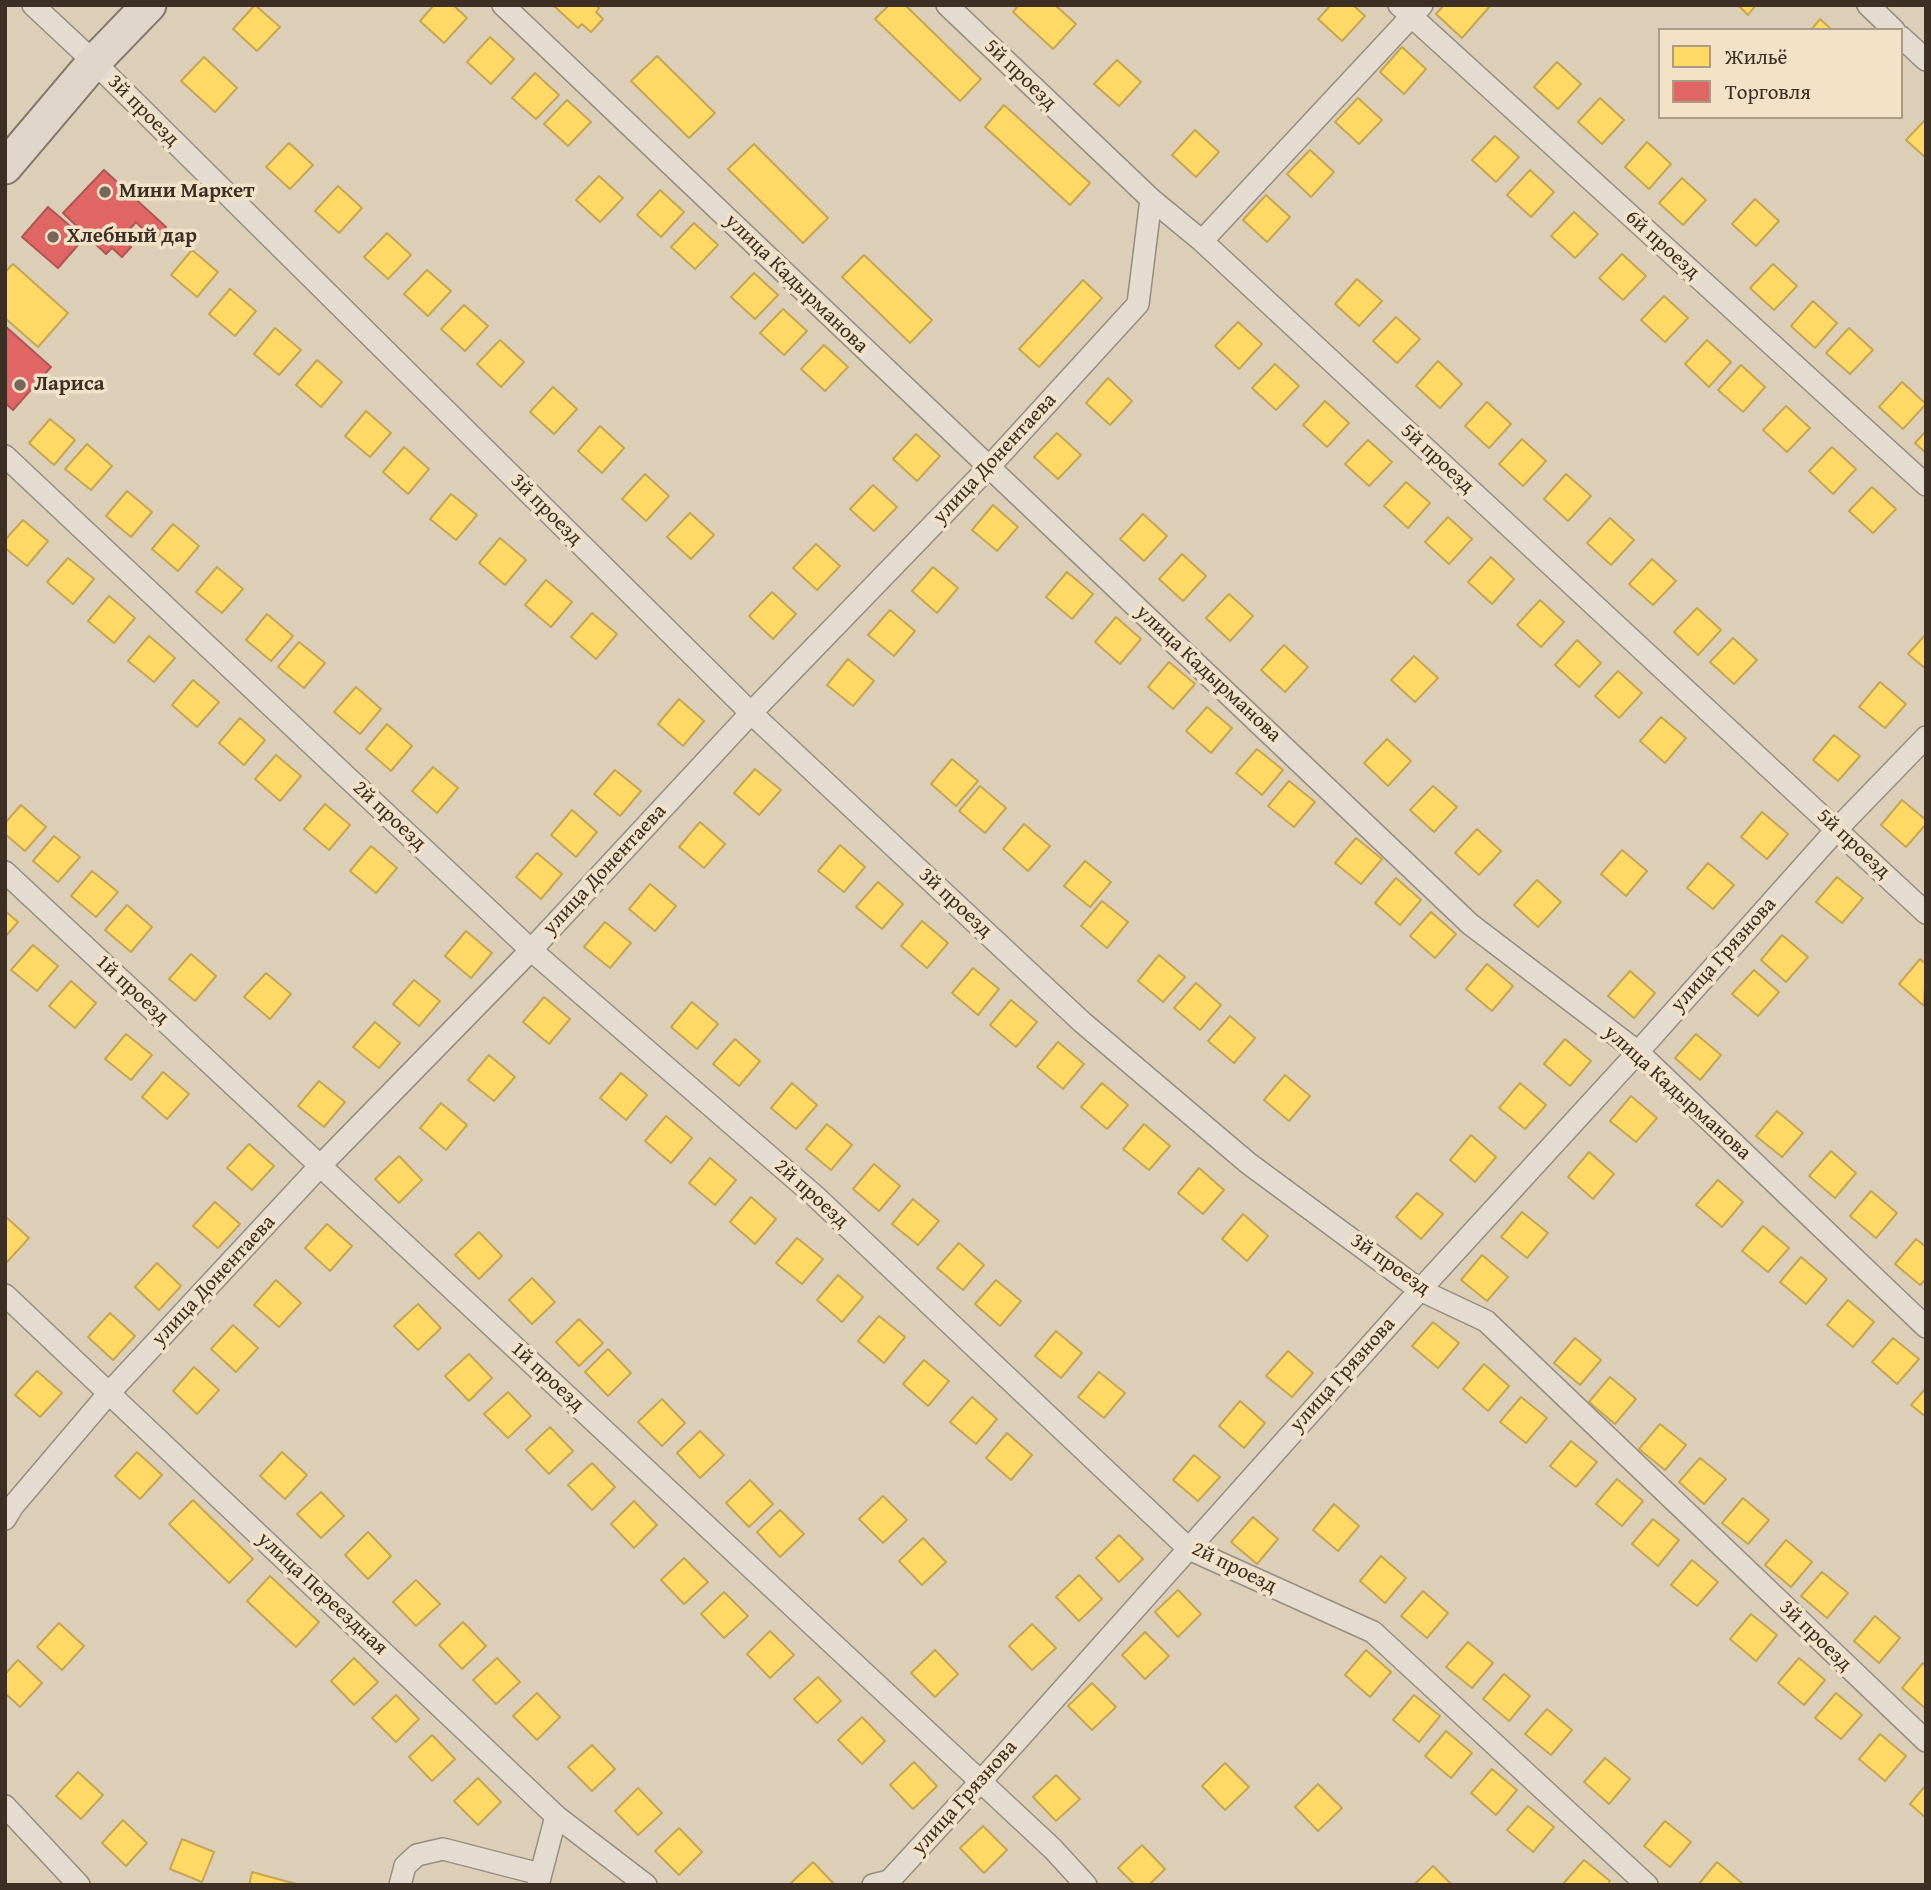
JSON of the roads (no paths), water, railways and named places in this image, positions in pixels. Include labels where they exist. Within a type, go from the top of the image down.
[{"type":"main road","points":[[5,167],[94,62],[149,5]]},
{"type":"street","name":"3й проезд","points":[[33,5],[94,62],[751,713],[1082,1022],[1248,1163],[1420,1290],[1486,1321],[1926,1741]]},
{"type":"street","name":"улица Кадырманова","points":[[503,5],[1470,924],[1638,1052],[1926,1327]]},
{"type":"street","name":"5й проезд","points":[[947,5],[1150,199],[1202,241],[1926,913]]},
{"type":"street","points":[[1868,5],[1892,28]]},
{"type":"street","points":[[1202,241],[1411,9]]},
{"type":"street","name":"6й проезд","points":[[1411,9],[1926,485]]},
{"type":"street","points":[[1903,39],[1926,60]]},
{"type":"street","name":"улица Донентаева","points":[[5,1519],[13,1506],[109,1393],[320,1166],[531,950],[751,713],[989,467],[1138,304],[1150,199]]},
{"type":"street","name":"2й проезд","points":[[5,456],[531,950],[815,1196],[1189,1549],[1373,1632],[1647,1885]]},
{"type":"street","name":"улица Грязнова","points":[[873,1885],[889,1881],[981,1782],[1420,1290],[1837,829],[1926,737]]},
{"type":"street","name":"1й проезд","points":[[5,872],[1053,1849],[1086,1885]]},
{"type":"street","name":"улица Переездная","points":[[5,1295],[556,1816],[646,1885]]},
{"type":"street","points":[[5,1806],[79,1885]]},
{"type":"street","points":[[400,1885],[405,1866],[417,1855],[443,1849],[539,1879],[556,1816]]},
{"type":"place","name":"Мини Маркет","points":[[105,192]]},
{"type":"place","name":"Хлебный дар","points":[[53,237]]},
{"type":"place","name":"Лариса","points":[[20,385]]}]
